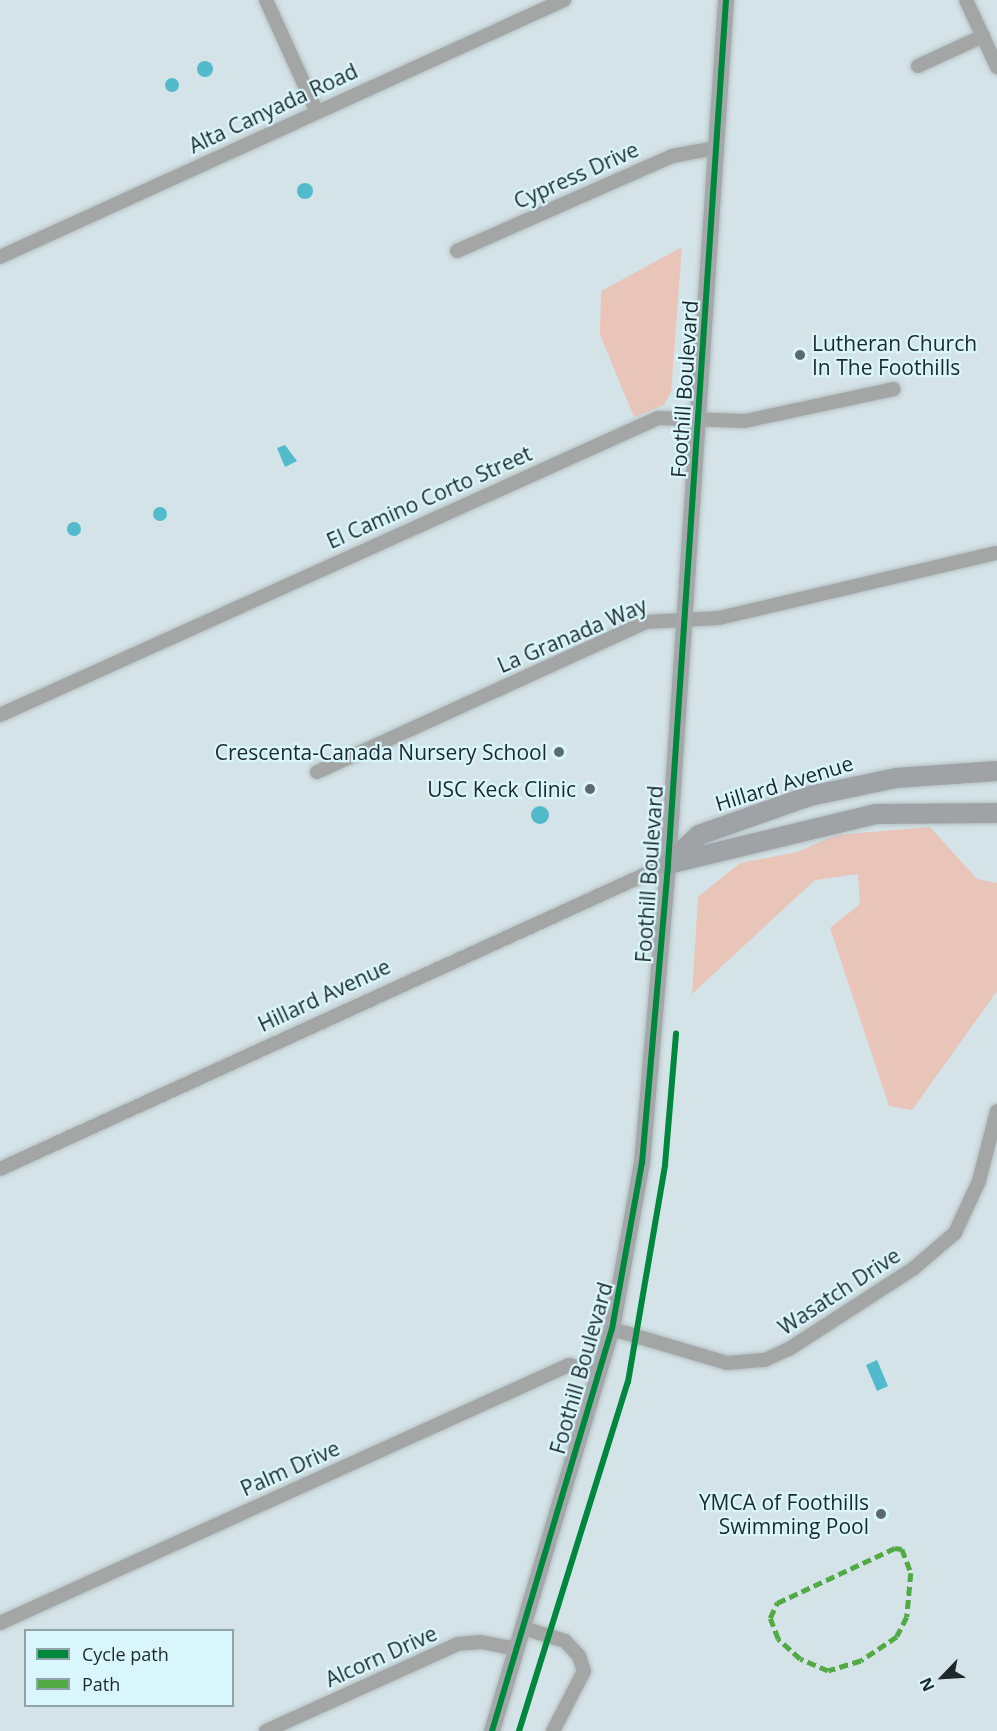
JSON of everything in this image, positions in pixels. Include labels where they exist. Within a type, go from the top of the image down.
[{"type":"highway","name":"Hillard Avenue","points":[[668,864],[699,835],[810,796],[897,778],[997,771]]},
{"type":"highway","name":"Hillard Avenue","points":[[668,864],[876,814],[997,813]]},
{"type":"main road","name":"Foothill Boulevard","points":[[492,1731],[612,1329],[642,1163],[668,864],[726,0]]},
{"type":"street","points":[[266,0],[316,110]]},
{"type":"street","name":"Alta Canyada Road","points":[[0,257],[316,110],[564,0]]},
{"type":"street","points":[[966,0],[997,67]]},
{"type":"street","points":[[918,66],[982,36]]},
{"type":"street","name":"Cypress Drive","points":[[457,251],[672,156],[716,148]]},
{"type":"street","name":"El Camino Corto Street","points":[[0,715],[658,418],[745,421],[894,389]]},
{"type":"street","name":"La Granada Way","points":[[317,772],[646,622],[719,618],[997,554]]},
{"type":"street","name":"Hillard Avenue","points":[[0,1169],[668,864]]},
{"type":"street","name":"Wasatch Drive","points":[[612,1329],[727,1363],[765,1360],[789,1350],[914,1268],[955,1233],[979,1181],[997,1111]]},
{"type":"street","name":"Palm Drive","points":[[0,1623],[569,1365],[599,1372]]},
{"type":"street","points":[[523,1628],[565,1641],[582,1664],[584,1671],[553,1731]]},
{"type":"street","name":"Alcorn Drive","points":[[266,1731],[458,1644],[481,1642],[517,1649]]},
{"type":"shaded area","points":[[682,247],[671,392],[664,405],[634,417],[600,335],[601,291]]},
{"type":"shaded area","points":[[930,827],[977,879],[997,883],[997,991],[912,1110],[889,1106],[830,928],[860,904],[858,874],[815,880],[692,994],[698,897],[740,863],[797,852],[836,835]]},
{"type":"water","points":[[205,61],[213,69],[205,77],[197,69]]},
{"type":"water","points":[[169,78],[175,78],[179,85],[175,92],[169,92],[165,88],[165,82]]},
{"type":"water","points":[[302,183],[308,183],[313,191],[311,197],[302,199],[297,194],[297,188]]},
{"type":"water","points":[[285,445],[297,461],[285,467],[277,448]]},
{"type":"water","points":[[157,507],[163,507],[167,514],[163,521],[157,521],[153,517],[153,511]]},
{"type":"water","points":[[74,522],[79,524],[81,529],[79,534],[74,536],[69,534],[67,529],[69,524]]},
{"type":"water","points":[[540,806],[546,809],[549,815],[546,821],[540,824],[534,821],[531,815],[534,809]]},
{"type":"water","points":[[877,1360],[888,1386],[877,1391],[866,1365]]},
{"type":"marked path","points":[[895,1548],[902,1549],[911,1573],[907,1617],[897,1637],[861,1661],[828,1671],[800,1659],[778,1639],[770,1618],[777,1603],[895,1548]]},
{"type":"cycle path","points":[[492,1731],[612,1329],[642,1163],[668,864],[726,0]]},
{"type":"cycle path","points":[[519,1731],[628,1382],[665,1165],[676,1033]]},
{"type":"place","name":"Lutheran Church In The Foothills","points":[[800,355]]},
{"type":"place","name":"Crescenta-Canada Nursery School","points":[[559,752]]},
{"type":"place","name":"USC Keck Clinic","points":[[590,789]]},
{"type":"place","name":"YMCA of Foothills Swimming Pool","points":[[881,1514]]}]
